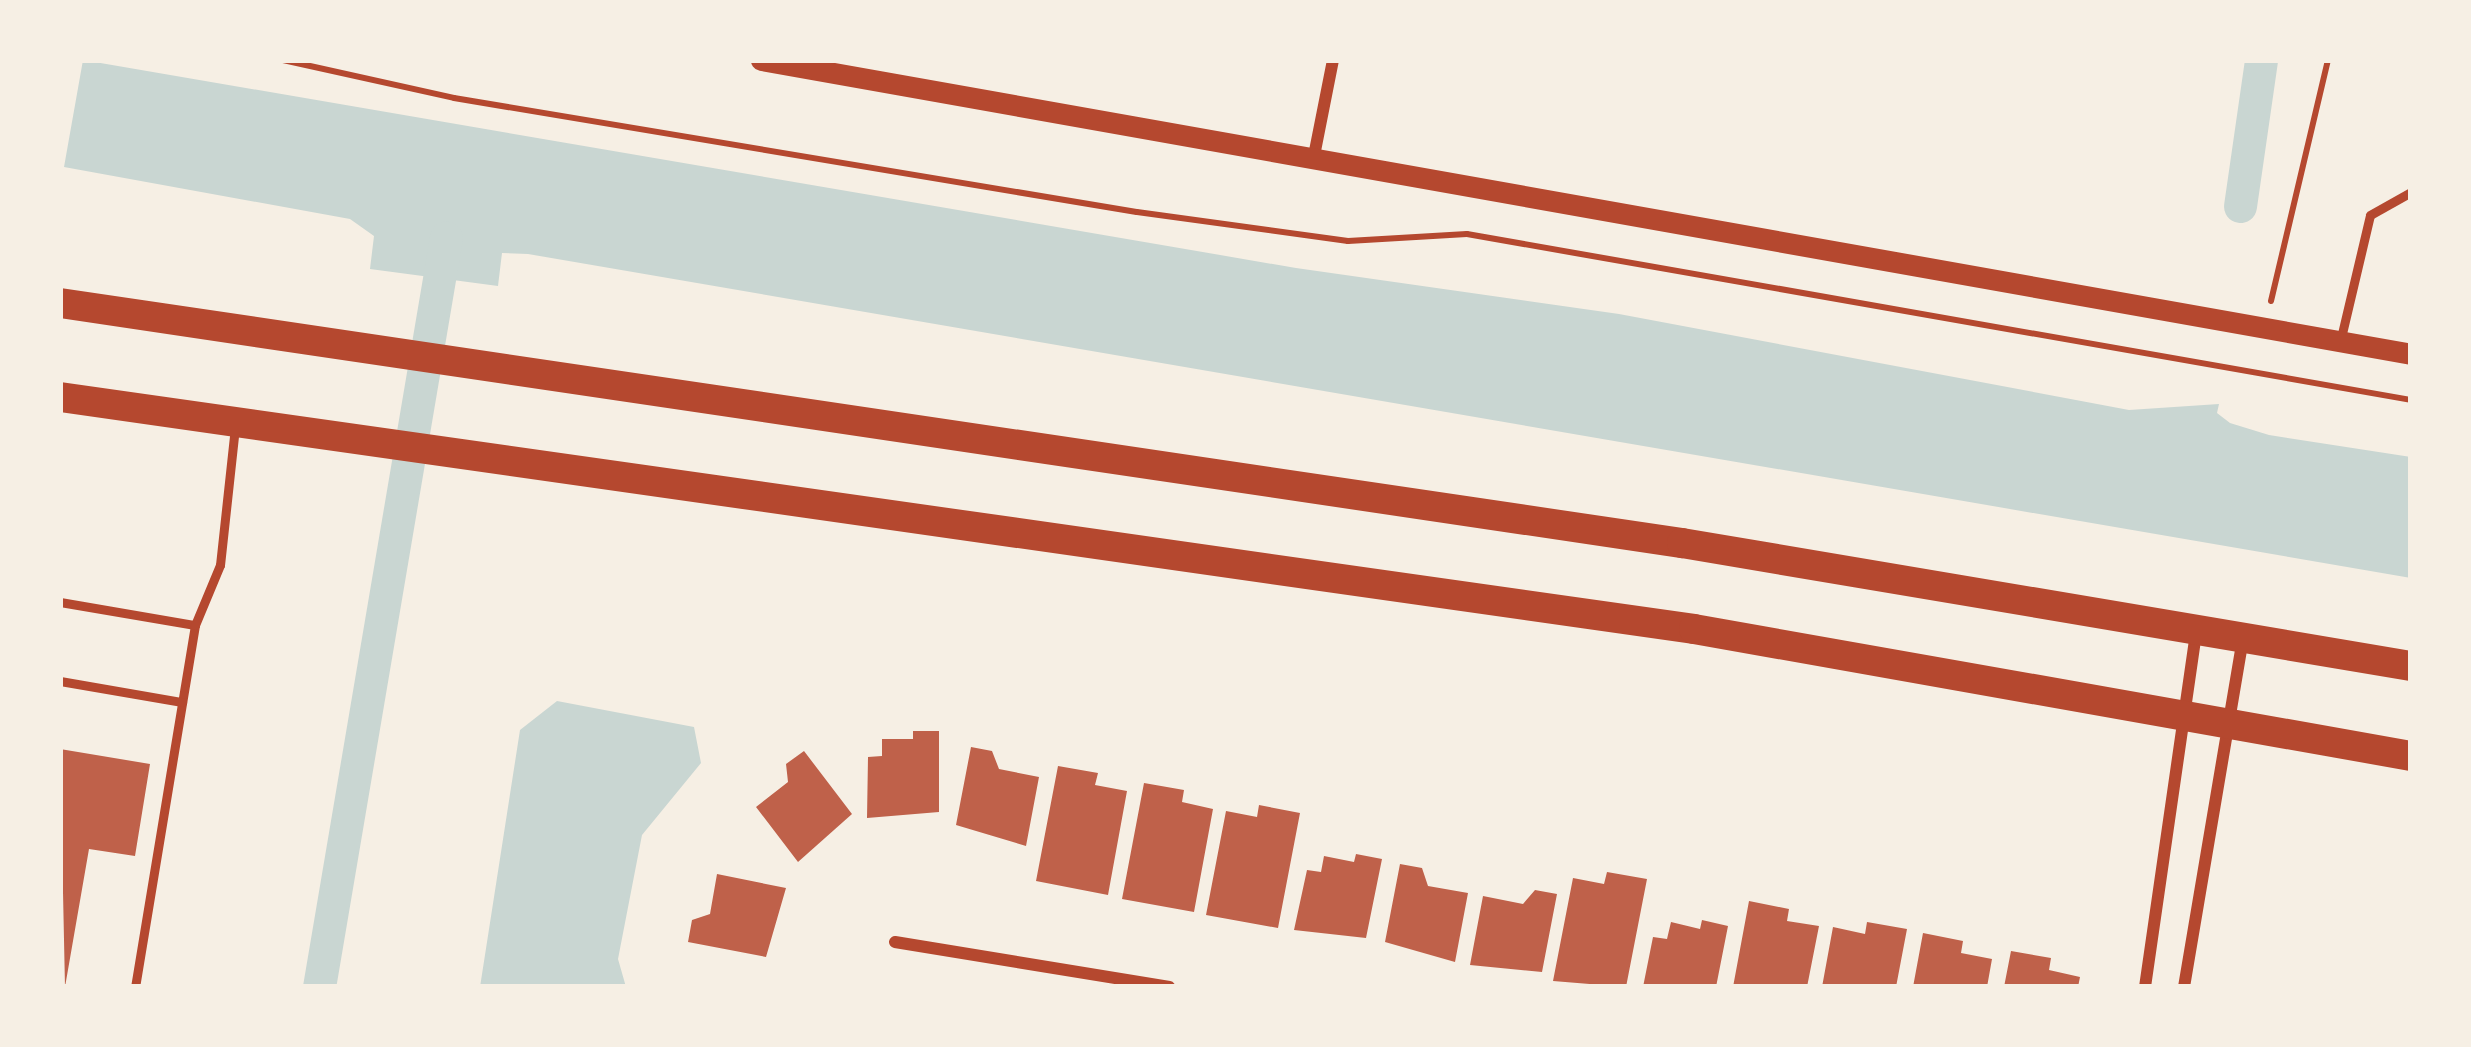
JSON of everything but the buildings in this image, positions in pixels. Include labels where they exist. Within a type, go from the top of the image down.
[{"type":"main road","points":[[60,303],[517,364],[2411,666]]},
{"type":"main road","points":[[60,397],[1694,629],[2411,756]]},
{"type":"street","points":[[761,60],[2411,354]]},
{"type":"street","points":[[1314,157],[1333,60]]},
{"type":"street","points":[[2145,987],[2196,630]]},
{"type":"street","points":[[2184,987],[2243,638]]},
{"type":"street","points":[[895,942],[1169,987]]},
{"type":"lane","points":[[2340,342],[2369,215],[2411,192]]},
{"type":"lane","points":[[135,987],[195,625],[220,565],[236,423]]},
{"type":"lane","points":[[60,602],[195,625]]},
{"type":"lane","points":[[60,681],[182,702]]},
{"type":"path","points":[[283,60],[454,98],[1253,231],[1348,241],[1467,234],[2411,400]]},
{"type":"path","points":[[2257,373],[2328,60]]},
{"type":"shaded area","points":[[83,60],[1296,268],[1619,314],[2129,410],[2219,404],[2217,413],[2230,423],[2269,435],[2411,457],[2411,578],[528,254],[502,253],[498,286],[370,269],[374,236],[350,219],[64,167]]},
{"type":"shaded area","points":[[557,701],[694,727],[701,763],[642,835],[618,959],[626,987],[480,987],[520,730]]},
{"type":"waterway","points":[[2240,206],[2261,60]]},
{"type":"waterway","points":[[319,987],[446,238]]}]
